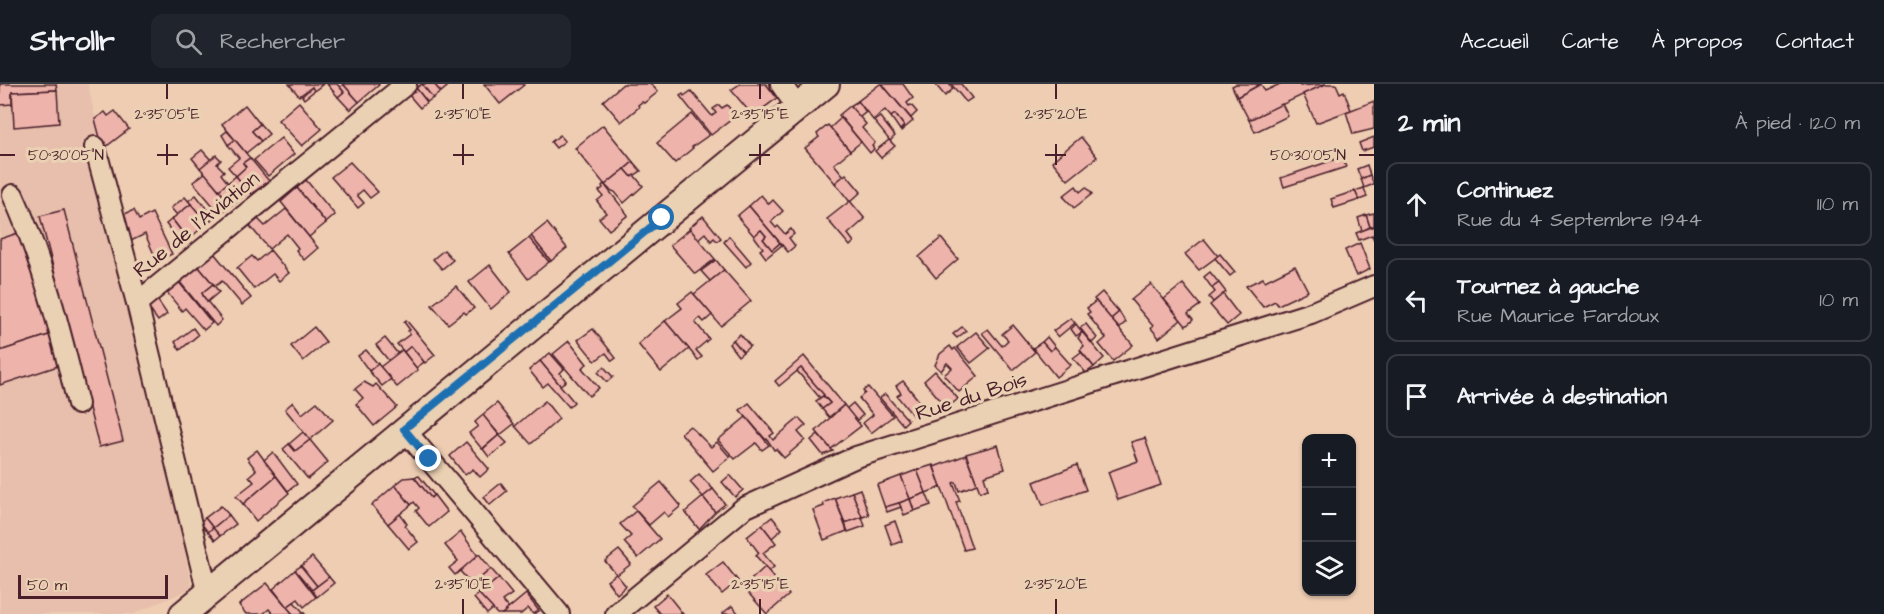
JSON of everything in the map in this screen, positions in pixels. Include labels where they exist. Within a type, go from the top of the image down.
[{"type":"main road","points":[[183,614],[268,541],[826,84]]},
{"type":"street","name":"Rue de l'Aviation","points":[[208,594],[136,303],[406,84]]},
{"type":"street","points":[[781,84],[797,107]]},
{"type":"street","points":[[95,147],[136,303]]},
{"type":"street","points":[[13,195],[26,224],[40,267],[63,343],[78,404]]},
{"type":"street","name":"Rue du Bois","points":[[616,614],[744,508],[856,458],[1311,313],[1374,286]]},
{"type":"street","points":[[404,429],[559,614]]},
{"type":"shaded area","points":[[0,84],[88,84],[192,588],[133,614],[0,614]]},
{"type":"building","points":[[0,84],[56,84],[57,90],[12,92],[12,104],[0,105]]},
{"type":"building","points":[[289,84],[323,84],[314,91],[312,87],[299,96]]},
{"type":"building","points":[[327,84],[337,84],[344,92],[338,97]]},
{"type":"building","points":[[343,84],[379,84],[379,85],[359,102]]},
{"type":"building","points":[[343,84],[359,102],[350,110],[338,97],[344,92],[340,87]]},
{"type":"building","points":[[422,84],[433,98],[427,102],[416,88]]},
{"type":"building","points":[[422,84],[434,84],[441,92],[433,98]]},
{"type":"building","points":[[434,84],[445,84],[447,87],[441,92]]},
{"type":"building","points":[[484,84],[522,84],[524,85],[500,104]]},
{"type":"building","points":[[623,84],[651,84],[658,92],[638,105],[639,107],[621,122],[603,101]]},
{"type":"building","points":[[740,84],[766,84],[777,98],[753,116],[731,90]]},
{"type":"building","points":[[880,84],[913,121],[901,131],[904,126],[895,114],[891,117],[885,110],[873,120],[858,101]]},
{"type":"building","points":[[882,84],[903,84],[913,98],[907,103],[917,112],[911,118]]},
{"type":"building","points":[[935,84],[949,84],[953,89],[945,96]]},
{"type":"building","points":[[951,84],[961,84],[972,98],[966,102]]},
{"type":"building","points":[[1261,84],[1237,97],[1232,86]]},
{"type":"building","points":[[1261,84],[1265,91],[1280,84],[1299,84],[1300,86],[1326,84],[1249,120],[1237,97]]},
{"type":"building","points":[[1326,84],[1336,84],[1340,93],[1344,91],[1351,110],[1316,123],[1303,94]]},
{"type":"building","points":[[312,87],[314,91],[304,99],[302,96]]},
{"type":"building","points":[[416,88],[427,102],[420,108],[408,94]]},
{"type":"building","points":[[57,90],[59,123],[14,127],[12,92]]},
{"type":"building","points":[[691,91],[712,116],[716,113],[713,109],[719,105],[722,108],[727,105],[736,116],[711,135],[680,96]]},
{"type":"building","points":[[858,101],[866,112],[860,117],[850,106]]},
{"type":"building","points":[[1374,101],[1374,129],[1353,134],[1346,112]]},
{"type":"building","points":[[299,102],[322,129],[302,146],[278,120]]},
{"type":"building","points":[[1282,104],[1288,116],[1255,132],[1249,120]]},
{"type":"building","points":[[245,105],[260,124],[252,131],[261,141],[246,153],[222,124]]},
{"type":"building","points":[[850,106],[866,124],[862,128],[875,143],[870,153],[839,115]]},
{"type":"building","points":[[115,111],[129,129],[103,149],[95,119],[105,112],[108,116]]},
{"type":"building","points":[[692,114],[709,135],[675,163],[657,143]]},
{"type":"building","points":[[895,114],[904,126],[900,130],[891,117]]},
{"type":"building","points":[[880,117],[895,136],[890,141],[874,121]]},
{"type":"building","points":[[841,118],[861,142],[850,151],[830,128]]},
{"type":"building","points":[[260,124],[269,134],[261,141],[252,131]]},
{"type":"building","points":[[603,125],[633,162],[605,185],[575,148]]},
{"type":"building","points":[[828,125],[850,151],[834,164],[844,176],[835,183],[805,148],[819,137],[817,134]]},
{"type":"building","points":[[227,131],[235,140],[228,145],[222,135]]},
{"type":"building","points":[[560,135],[565,141],[556,148],[551,142]]},
{"type":"building","points":[[1081,137],[1097,157],[1068,180],[1052,161]]},
{"type":"building","points":[[1374,137],[1374,147],[1362,151],[1359,143]]},
{"type":"building","points":[[281,138],[294,154],[268,176],[254,160]]},
{"type":"building","points":[[235,140],[250,158],[243,163],[246,167],[236,176],[228,167],[239,158],[228,145]]},
{"type":"building","points":[[889,140],[895,146],[881,158],[875,151]]},
{"type":"building","points":[[202,150],[211,160],[200,168],[192,158]]},
{"type":"building","points":[[216,155],[221,160],[217,164],[224,171],[221,174],[228,183],[219,190],[200,168]]},
{"type":"building","points":[[1342,157],[1346,167],[1284,187],[1281,178]]},
{"type":"building","points":[[250,158],[269,181],[251,194],[236,176],[246,167],[243,163]]},
{"type":"building","points":[[350,162],[378,192],[370,198],[363,190],[357,195],[364,203],[358,208],[331,177]]},
{"type":"building","points":[[633,162],[641,171],[632,177],[625,169]]},
{"type":"building","points":[[1367,165],[1370,175],[1361,179],[1357,169]]},
{"type":"building","points":[[625,169],[632,177],[634,175],[643,186],[624,203],[605,185]]},
{"type":"building","points":[[205,173],[231,205],[220,214],[193,182]]},
{"type":"building","points":[[846,174],[861,192],[850,202],[835,183]]},
{"type":"building","points":[[1370,175],[1374,184],[1364,188],[1361,179]]},
{"type":"building","points":[[236,176],[249,192],[231,205],[219,190]]},
{"type":"building","points":[[306,180],[335,215],[326,223],[297,188]]},
{"type":"building","points":[[604,184],[628,215],[609,230],[599,218],[606,213],[597,201],[603,196],[599,191]]},
{"type":"building","points":[[1076,186],[1080,192],[1086,187],[1092,194],[1074,208],[1063,196]]},
{"type":"building","points":[[297,188],[326,223],[309,237],[281,202]]},
{"type":"building","points":[[1364,188],[1367,197],[1359,200],[1355,191]]},
{"type":"building","points":[[1355,191],[1359,200],[1334,208],[1331,199]]},
{"type":"building","points":[[196,195],[214,218],[207,223],[188,201]]},
{"type":"building","points":[[761,195],[769,204],[773,200],[783,211],[771,222],[776,228],[778,226],[785,234],[791,229],[794,234],[789,238],[795,246],[788,252],[749,206]]},
{"type":"building","points":[[185,197],[191,204],[177,215],[171,208]]},
{"type":"building","points":[[850,201],[865,219],[848,234],[854,242],[850,246],[827,219]]},
{"type":"building","points":[[191,204],[207,223],[188,240],[172,219]]},
{"type":"building","points":[[749,206],[780,243],[772,250],[763,239],[766,236],[761,230],[754,236],[737,216]]},
{"type":"building","points":[[286,209],[318,248],[304,260],[287,234],[269,249],[250,226],[258,219],[265,226]]},
{"type":"building","points":[[64,210],[123,441],[99,447],[40,216]]},
{"type":"building","points":[[134,210],[139,220],[152,213],[172,254],[157,261],[145,234],[127,243],[120,216]]},
{"type":"building","points":[[1374,213],[1374,226],[1370,227],[1366,215]]},
{"type":"building","points":[[1366,215],[1370,227],[1362,231],[1358,218]]},
{"type":"building","points":[[703,216],[721,238],[717,241],[714,238],[711,241],[705,233],[698,239],[689,228]]},
{"type":"building","points":[[172,219],[188,240],[182,245],[166,224]]},
{"type":"building","points":[[547,223],[567,248],[551,261],[531,236]]},
{"type":"building","points":[[1374,226],[1374,240],[1372,235],[1359,240],[1356,233]]},
{"type":"building","points":[[690,229],[715,259],[695,274],[670,245]]},
{"type":"building","points":[[761,230],[766,236],[763,239],[772,250],[780,243],[782,245],[766,258],[760,250],[763,248],[754,236]]},
{"type":"building","points":[[18,233],[52,334],[0,351],[0,239]]},
{"type":"building","points":[[531,236],[551,261],[549,262],[529,238]]},
{"type":"building","points":[[729,236],[751,262],[746,267],[724,242]]},
{"type":"building","points":[[529,238],[549,262],[528,279],[509,254]]},
{"type":"building","points":[[941,238],[958,259],[936,278],[919,257]]},
{"type":"building","points":[[1204,239],[1218,256],[1199,270],[1185,254]]},
{"type":"building","points":[[1360,243],[1370,269],[1356,276],[1345,250]]},
{"type":"building","points":[[270,250],[289,273],[279,281],[273,274],[254,289],[237,268],[252,256],[257,261]]},
{"type":"building","points":[[444,250],[453,260],[442,269],[433,259]]},
{"type":"building","points":[[214,253],[251,298],[242,305],[222,281],[217,285],[213,284],[198,266]]},
{"type":"building","points":[[1220,254],[1235,272],[1230,276],[1215,258]]},
{"type":"building","points":[[716,260],[724,270],[710,281],[701,271]]},
{"type":"building","points":[[490,265],[511,292],[491,309],[469,282]]},
{"type":"building","points":[[198,266],[213,284],[202,293],[222,320],[216,326],[179,281]]},
{"type":"building","points":[[1295,266],[1308,291],[1278,305],[1275,301],[1263,307],[1246,286],[1263,278],[1265,281]]},
{"type":"building","points":[[724,270],[751,301],[721,326],[694,294]]},
{"type":"building","points":[[1210,272],[1219,283],[1212,288],[1204,277]]},
{"type":"building","points":[[178,281],[212,323],[204,330],[185,308],[182,311],[165,290]]},
{"type":"building","points":[[1219,283],[1226,292],[1213,302],[1209,297],[1215,292],[1212,288]]},
{"type":"building","points":[[213,284],[219,292],[207,302],[202,293]]},
{"type":"building","points":[[1151,284],[1181,320],[1159,338],[1151,328],[1153,326],[1131,300]]},
{"type":"building","points":[[1183,284],[1200,305],[1188,314],[1193,320],[1186,326],[1164,299]]},
{"type":"building","points":[[456,286],[474,308],[466,314],[464,312],[448,324],[432,305]]},
{"type":"building","points":[[692,292],[712,315],[704,322],[700,318],[695,322],[709,339],[696,350],[702,357],[698,360],[665,321],[682,308],[678,303]]},
{"type":"building","points":[[1102,292],[1119,312],[1111,319],[1094,299]]},
{"type":"building","points":[[1223,294],[1239,315],[1227,325],[1210,305]]},
{"type":"building","points":[[156,298],[167,314],[158,321],[147,306]]},
{"type":"building","points":[[1096,301],[1133,345],[1113,361],[1099,344],[1106,338],[1087,314],[1090,312],[1087,308]]},
{"type":"building","points":[[1119,312],[1126,322],[1119,328],[1111,319]]},
{"type":"building","points":[[1071,318],[1075,323],[1058,337],[1053,331]]},
{"type":"building","points":[[406,320],[435,355],[425,363],[411,346],[404,352],[397,344],[410,334],[404,322]]},
{"type":"building","points":[[665,321],[689,349],[661,372],[638,344]]},
{"type":"building","points":[[1076,324],[1082,332],[1076,336],[1071,329]]},
{"type":"building","points":[[1086,324],[1097,338],[1092,343],[1080,328]]},
{"type":"building","points":[[1013,325],[1035,352],[1013,370],[982,333],[988,329],[1002,346],[1008,340],[1002,334]]},
{"type":"building","points":[[314,327],[326,342],[303,361],[291,346]]},
{"type":"building","points":[[962,327],[966,331],[957,338],[953,334]]},
{"type":"building","points":[[193,328],[198,335],[180,350],[175,342]]},
{"type":"building","points":[[593,329],[616,358],[612,361],[606,353],[595,361],[578,340]]},
{"type":"building","points":[[976,332],[990,348],[971,363],[957,347]]},
{"type":"building","points":[[1082,332],[1104,358],[1094,367],[1080,350],[1084,346],[1078,338]]},
{"type":"building","points":[[52,334],[61,365],[0,385],[0,351]]},
{"type":"building","points":[[740,334],[750,346],[743,352],[733,340]]},
{"type":"building","points":[[1047,337],[1055,347],[1050,351],[1042,342]]},
{"type":"building","points":[[385,338],[398,354],[389,361],[376,345]]},
{"type":"building","points":[[733,340],[743,352],[738,356],[729,344]]},
{"type":"building","points":[[569,341],[587,364],[582,368],[599,388],[589,396],[553,354]]},
{"type":"building","points":[[1042,342],[1050,351],[1055,347],[1071,365],[1056,377],[1033,348]]},
{"type":"building","points":[[411,346],[424,362],[416,368],[404,352]]},
{"type":"building","points":[[950,346],[953,350],[955,348],[978,376],[959,392],[944,375],[952,368],[947,363],[941,371],[935,365],[940,354]]},
{"type":"building","points":[[366,350],[378,364],[369,371],[358,356]]},
{"type":"building","points":[[402,350],[418,370],[397,387],[380,367]]},
{"type":"building","points":[[1081,352],[1094,367],[1086,373],[1073,358]]},
{"type":"building","points":[[550,353],[564,369],[560,373],[566,381],[560,385],[540,361]]},
{"type":"building","points":[[804,356],[844,405],[829,417],[822,409],[830,403],[801,368],[779,386],[775,381]]},
{"type":"building","points":[[540,361],[574,402],[569,407],[548,383],[543,387],[529,370]]},
{"type":"building","points":[[378,364],[391,379],[382,386],[369,371]]},
{"type":"building","points":[[604,367],[613,377],[607,382],[598,372]]},
{"type":"building","points":[[801,368],[824,395],[820,398],[797,371]]},
{"type":"building","points":[[935,371],[958,399],[947,408],[924,381]]},
{"type":"building","points":[[903,381],[924,407],[913,416],[897,396],[901,393],[896,386]]},
{"type":"building","points":[[364,382],[373,387],[376,384],[397,407],[374,426],[356,404],[363,398],[355,389]]},
{"type":"building","points":[[868,387],[893,416],[871,433],[863,423],[873,415],[859,398]]},
{"type":"building","points":[[885,394],[908,420],[903,425],[880,398]]},
{"type":"building","points":[[823,396],[830,403],[822,409],[816,401]]},
{"type":"building","points":[[545,401],[559,419],[531,444],[515,426]]},
{"type":"building","points":[[293,402],[302,414],[317,402],[333,420],[310,440],[285,409]]},
{"type":"building","points":[[497,403],[514,424],[500,435],[482,415]]},
{"type":"building","points":[[749,403],[774,433],[770,436],[773,440],[799,418],[806,425],[798,432],[805,440],[784,458],[776,449],[774,450],[740,410]]},
{"type":"building","points":[[853,403],[863,415],[856,421],[846,409]]},
{"type":"building","points":[[844,405],[861,426],[831,449],[816,431]]},
{"type":"building","points":[[483,415],[499,435],[482,449],[469,433],[478,426],[475,422]]},
{"type":"building","points":[[746,417],[769,445],[762,450],[756,443],[735,459],[718,440]]},
{"type":"building","points":[[690,426],[711,447],[717,442],[730,457],[713,471],[681,433]]},
{"type":"building","points":[[303,432],[310,440],[295,451],[289,444]]},
{"type":"building","points":[[818,434],[833,451],[823,455],[811,440]]},
{"type":"building","points":[[499,435],[507,443],[489,457],[483,449]]},
{"type":"building","points":[[1145,438],[1161,485],[1118,500],[1108,472],[1138,461],[1131,442]]},
{"type":"building","points":[[310,440],[328,462],[308,479],[283,449],[289,444],[295,451]]},
{"type":"building","points":[[466,442],[489,469],[480,477],[473,469],[465,475],[450,456]]},
{"type":"building","points":[[998,445],[1005,469],[984,476],[988,489],[980,492],[966,454]]},
{"type":"building","points":[[257,450],[276,476],[243,504],[236,496],[254,482],[249,476],[256,470],[247,458]]},
{"type":"building","points":[[273,452],[297,484],[288,491],[264,460]]},
{"type":"building","points":[[966,455],[977,484],[959,491],[956,482],[953,483],[960,501],[956,502],[972,548],[964,550],[934,467]]},
{"type":"building","points":[[933,465],[941,487],[926,493],[917,470]]},
{"type":"building","points":[[1077,465],[1086,490],[1043,505],[1034,482]]},
{"type":"building","points":[[917,470],[926,493],[910,499],[901,476]]},
{"type":"building","points":[[699,474],[713,489],[703,497],[690,482]]},
{"type":"building","points":[[730,475],[743,490],[735,497],[722,482]]},
{"type":"building","points":[[276,476],[289,493],[256,521],[243,504]]},
{"type":"building","points":[[419,476],[434,495],[431,498],[414,477]]},
{"type":"building","points":[[901,476],[910,499],[885,508],[877,485]]},
{"type":"building","points":[[414,477],[431,498],[434,495],[447,512],[429,527],[416,511],[419,508],[414,502],[411,505],[395,485],[404,478]]},
{"type":"building","points":[[661,482],[681,506],[668,517],[664,512],[649,525],[632,506]]},
{"type":"building","points":[[501,483],[507,491],[490,505],[484,497]]},
{"type":"building","points":[[395,485],[411,505],[388,524],[372,505]]},
{"type":"building","points":[[713,489],[725,504],[715,512],[703,497]]},
{"type":"building","points":[[860,489],[869,515],[862,517],[852,492]]},
{"type":"building","points":[[852,492],[862,517],[845,523],[835,498]]},
{"type":"building","points":[[926,493],[931,505],[914,511],[910,499]]},
{"type":"building","points":[[703,497],[715,512],[699,529],[685,512]]},
{"type":"building","points":[[835,498],[847,531],[824,540],[813,510]]},
{"type":"building","points":[[910,499],[914,511],[904,515],[899,503]]},
{"type":"building","points":[[899,503],[901,507],[887,512],[885,507]]},
{"type":"building","points":[[221,506],[229,515],[213,528],[205,518]]},
{"type":"building","points":[[636,511],[660,539],[638,558],[624,542],[631,536],[620,524]]},
{"type":"building","points":[[400,514],[407,524],[405,526],[418,542],[409,549],[388,524]]},
{"type":"building","points":[[229,515],[236,524],[220,536],[213,528]]},
{"type":"building","points":[[772,517],[782,529],[772,538],[762,525]]},
{"type":"building","points":[[862,517],[865,526],[848,532],[845,523]]},
{"type":"building","points":[[205,518],[213,528],[208,532],[200,522]]},
{"type":"building","points":[[895,521],[902,541],[892,545],[885,525]]},
{"type":"building","points":[[762,525],[776,543],[763,553],[774,567],[769,571],[756,556],[759,553],[747,537]]},
{"type":"building","points":[[213,528],[220,536],[215,540],[208,532]]},
{"type":"building","points":[[461,532],[478,556],[455,575],[449,568],[458,561],[445,545]]},
{"type":"building","points":[[619,550],[631,564],[617,575],[605,561]]},
{"type":"building","points":[[479,554],[491,569],[472,585],[460,571]]},
{"type":"building","points":[[312,557],[329,577],[317,586],[301,566]]},
{"type":"building","points":[[723,562],[738,581],[722,594],[706,575]]},
{"type":"building","points":[[301,566],[317,586],[312,590],[295,570]]},
{"type":"building","points":[[765,567],[789,595],[767,614],[743,587]]},
{"type":"building","points":[[491,569],[499,578],[479,594],[472,585]]},
{"type":"building","points":[[295,570],[316,597],[304,607],[298,599],[287,607],[273,589]]},
{"type":"building","points":[[616,574],[626,586],[617,594],[607,581]]},
{"type":"building","points":[[329,577],[334,583],[317,597],[312,590]]},
{"type":"building","points":[[499,578],[512,594],[502,601],[509,609],[502,614],[497,614],[479,594]]},
{"type":"building","points":[[267,583],[293,614],[273,614],[269,609],[263,614],[246,614],[239,605]]},
{"type":"building","points":[[479,594],[493,609],[487,614],[474,598]]},
{"type":"building","points":[[526,594],[539,611],[533,614],[528,608],[521,614],[502,614]]},
{"type":"building","points":[[667,594],[683,614],[660,614],[653,606]]},
{"type":"building","points":[[294,602],[305,614],[293,614],[287,607]]},
{"type":"building","points":[[732,606],[739,614],[723,614],[723,613]]},
{"type":"route","points":[[429,459],[404,429],[662,218]]}]
